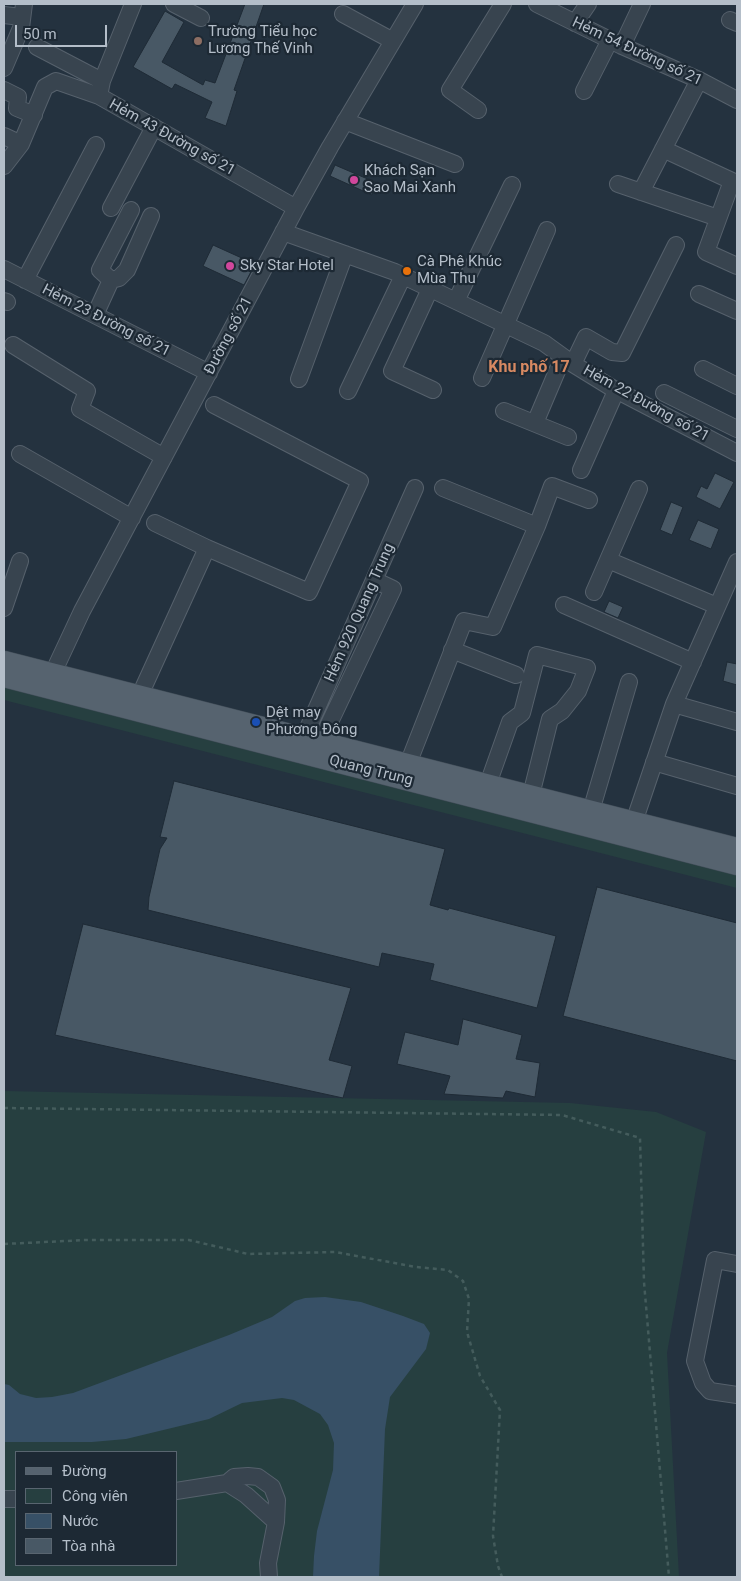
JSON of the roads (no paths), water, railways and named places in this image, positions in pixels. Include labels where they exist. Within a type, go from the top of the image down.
[{"type":"main road","name":"Quang Trung","points":[[4,660],[50,681],[737,865]]},
{"type":"main road","name":"Quang Trung","points":[[4,677],[50,681],[140,695],[737,848]]},
{"type":"street","points":[[37,47],[100,88],[133,4]]},
{"type":"street","points":[[174,4],[201,18]]},
{"type":"street","name":"Đường số 21","points":[[50,681],[82,611],[283,232],[415,4]]},
{"type":"street","points":[[478,110],[450,90],[503,4]]},
{"type":"street","name":"Hẻm 54 Đường số 21","points":[[537,4],[616,43],[699,80],[737,100]]},
{"type":"street","points":[[575,23],[588,4]]},
{"type":"street","points":[[584,91],[642,4]]},
{"type":"street","points":[[4,15],[23,10],[21,28],[4,68]]},
{"type":"street","points":[[343,14],[393,42]]},
{"type":"street","points":[[641,192],[699,80]]},
{"type":"street","name":"Hẻm 43 Đường số 21","points":[[34,115],[45,87],[56,81],[100,88],[154,127],[296,208]]},
{"type":"street","points":[[4,90],[18,97],[17,108],[34,115],[21,144],[4,166]]},
{"type":"street","points":[[346,121],[455,164]]},
{"type":"street","points":[[111,208],[154,127]]},
{"type":"street","points":[[4,136],[21,144]]},
{"type":"street","points":[[26,280],[96,145]]},
{"type":"street","points":[[663,149],[735,182],[718,218],[706,252],[737,266]]},
{"type":"street","points":[[618,184],[718,218]]},
{"type":"street","points":[[456,301],[512,185]]},
{"type":"street","points":[[111,280],[100,270],[130,210]]},
{"type":"street","points":[[111,280],[119,278],[127,270],[151,216]]},
{"type":"street","points":[[482,378],[548,230]]},
{"type":"street","name":"Hẻm 22 Đường số 21","points":[[283,232],[378,265],[544,343],[568,361],[616,390],[737,453]]},
{"type":"street","points":[[534,423],[568,361],[586,337],[612,352],[622,353],[676,245]]},
{"type":"street","points":[[299,379],[346,254]]},
{"type":"street","name":"Hẻm 23 Đường số 21","points":[[4,269],[209,373]]},
{"type":"street","points":[[348,390],[403,276]]},
{"type":"street","points":[[95,315],[111,280]]},
{"type":"street","points":[[430,289],[392,371],[433,390]]},
{"type":"street","points":[[700,294],[737,311]]},
{"type":"street","points":[[13,345],[87,390],[80,409],[164,457]]},
{"type":"street","points":[[703,369],[737,386]]},
{"type":"street","points":[[582,470],[616,390]]},
{"type":"street","points":[[664,393],[737,429]]},
{"type":"street","points":[[155,523],[207,548],[309,592],[360,481],[214,405]]},
{"type":"street","points":[[504,411],[568,437]]},
{"type":"street","points":[[20,454],[132,518]]},
{"type":"street","points":[[408,764],[464,621],[493,628],[552,486],[589,500]]},
{"type":"street","name":"Hẻm 920 Quang Trung","points":[[312,739],[393,588],[374,580],[415,488]]},
{"type":"street","points":[[443,488],[537,526]]},
{"type":"street","points":[[594,592],[639,489]]},
{"type":"street","points":[[140,695],[207,548]]},
{"type":"street","points":[[608,560],[717,606]]},
{"type":"street","points":[[4,608],[20,561]]},
{"type":"street","points":[[634,822],[674,704],[737,562]]},
{"type":"street","points":[[564,605],[693,662]]},
{"type":"street","points":[[452,650],[516,675]]},
{"type":"street","points":[[488,784],[510,722],[522,714],[537,655],[587,668],[578,690],[562,711],[550,719],[531,795]]},
{"type":"street","points":[[591,811],[629,682]]},
{"type":"street","points":[[674,704],[737,722]]},
{"type":"street","points":[[654,762],[737,786]]},
{"type":"street","points":[[737,1264],[715,1260],[695,1362],[703,1382],[710,1390],[737,1395]]},
{"type":"street","points":[[178,1491],[227,1483],[234,1477],[248,1476],[258,1477],[272,1487],[277,1500],[276,1522],[268,1563],[269,1577]]},
{"type":"street","points":[[227,1483],[246,1495],[276,1522]]},
{"type":"water","points":[[325,1297],[361,1302],[403,1316],[424,1324],[430,1333],[426,1349],[390,1397],[385,1429],[379,1577],[313,1577],[317,1531],[333,1470],[334,1443],[328,1425],[320,1414],[294,1400],[282,1398],[242,1403],[209,1419],[126,1439],[92,1442],[4,1442],[4,1384],[9,1385],[20,1394],[36,1398],[73,1393],[229,1335],[272,1317],[295,1301],[305,1298]]},
{"type":"place","name":"Trường Tiểu học Lương Thế Vinh","points":[[198,41]]},
{"type":"place","name":"Khách Sạn Sao Mai Xanh","points":[[354,180]]},
{"type":"place","name":"Sky Star Hotel","points":[[230,266]]},
{"type":"place","name":"Cà Phê Khúc Mùa Thu","points":[[407,271]]},
{"type":"place","name":"Dệt may Phương Đông","points":[[256,722]]},
{"type":"district","name":"Khu phố 17","points":[[529,368]]}]
